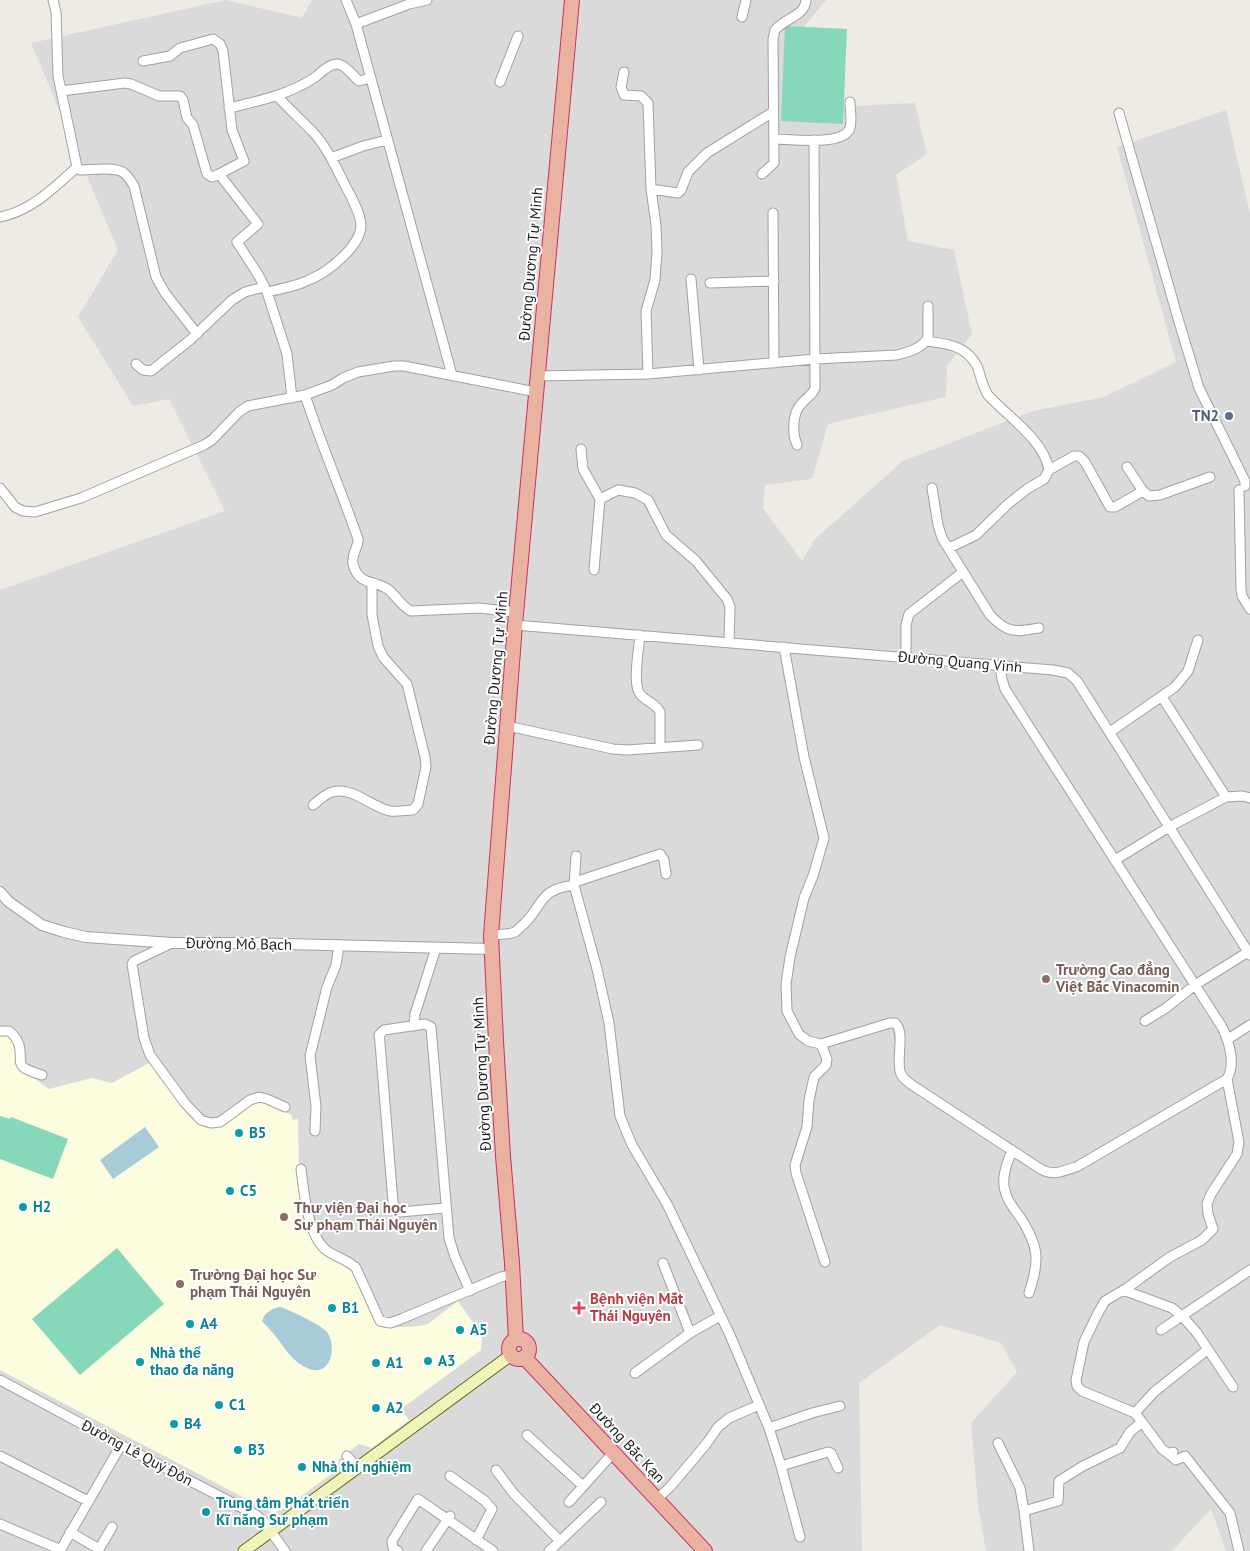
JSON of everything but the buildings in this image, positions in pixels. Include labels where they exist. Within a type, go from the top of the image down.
[{"type":"highway","name":"Đường Dương Tự Minh","points":[[518,1356],[529,1350],[525,1341],[516,1339],[513,1274],[503,1156],[491,935],[516,619],[572,0]]},
{"type":"highway","name":"Đường Bắc Kạn","points":[[518,1356],[614,1452],[705,1551]]},
{"type":"main road","points":[[244,1551],[357,1468],[518,1356]]},
{"type":"street","points":[[53,0],[56,12],[57,63],[61,91],[77,167],[80,170],[119,170],[126,174],[134,186],[159,283],[197,334]]},
{"type":"street","points":[[346,0],[356,24],[452,376]]},
{"type":"street","points":[[356,24],[409,4],[427,0]]},
{"type":"street","points":[[742,16],[746,0]]},
{"type":"street","points":[[762,174],[774,163],[775,30],[787,19],[802,11],[806,6],[806,0]]},
{"type":"street","points":[[500,82],[518,36]]},
{"type":"street","points":[[61,91],[124,83],[159,96],[180,96],[184,102],[187,118],[192,125],[207,174],[212,177],[244,161],[232,130],[223,51],[217,41],[213,39],[180,48],[174,54],[143,61]]},
{"type":"street","points":[[229,108],[277,96],[301,86],[326,68],[336,64],[341,65],[358,80],[370,78]]},
{"type":"street","points":[[624,72],[621,87],[624,95],[642,96],[648,103],[651,190],[656,225],[657,252],[655,280],[646,311],[648,374]]},
{"type":"street","points":[[136,364],[143,370],[150,371],[197,334],[232,300],[245,292],[296,285],[312,279],[339,260],[352,246],[359,234],[361,225],[357,213],[331,158],[313,133],[277,96]]},
{"type":"street","points":[[774,139],[829,140],[844,136],[851,127],[850,102]]},
{"type":"street","points":[[651,190],[675,193],[680,191],[688,172],[707,153],[774,112]]},
{"type":"street","points":[[1120,113],[1199,388],[1245,481],[1242,488],[1241,590],[1242,596],[1250,609]]},
{"type":"street","points":[[331,158],[363,146],[387,140]]},
{"type":"street","points":[[797,445],[793,436],[796,413],[798,407],[813,394],[815,388],[814,140]]},
{"type":"street","points":[[0,217],[14,214],[25,208],[46,194],[77,167]]},
{"type":"street","points":[[219,174],[258,224],[237,242],[266,289],[287,354],[292,398]]},
{"type":"street","points":[[773,213],[774,363]]},
{"type":"street","points":[[691,279],[699,370]]},
{"type":"street","points":[[710,283],[774,281]]},
{"type":"street","points":[[538,376],[648,374],[815,359],[897,355],[910,352],[928,338],[928,306]]},
{"type":"street","points":[[926,341],[954,345],[971,359],[976,366],[988,395],[1036,442],[1049,470]]},
{"type":"street","points":[[0,488],[15,507],[23,512],[35,512],[81,498],[204,446],[212,440],[231,418],[248,406],[305,395],[332,385],[358,372],[404,366],[536,392]]},
{"type":"street","name":"Đường Quang Vinh","points":[[305,395],[358,539],[359,543],[353,554],[354,566],[364,581],[385,587],[400,603],[411,611],[479,608],[516,619],[640,635],[1068,672],[1078,681],[1249,954]]},
{"type":"street","points":[[581,449],[583,469],[600,499],[594,570]]},
{"type":"street","points":[[949,548],[976,535],[1008,504],[1044,479],[1049,470],[1074,456],[1079,456],[1085,462],[1110,507],[1115,507],[1143,491]]},
{"type":"street","points":[[1128,467],[1143,491],[1149,496],[1154,497],[1210,477]]},
{"type":"street","points":[[932,488],[942,538],[990,615],[1000,626],[1008,630],[1016,632],[1039,628]]},
{"type":"street","points":[[600,499],[618,490],[635,494],[648,500],[666,535],[696,561],[727,599],[730,607],[728,643]]},
{"type":"street","points":[[906,657],[906,625],[909,614],[963,572]]},
{"type":"street","points":[[313,805],[327,794],[341,791],[351,793],[392,812],[413,810],[418,804],[426,766],[424,749],[407,684],[383,657],[378,646],[372,616],[372,584]]},
{"type":"street","points":[[640,635],[636,687],[643,698],[658,708],[660,712],[660,747]]},
{"type":"street","points":[[1110,732],[1175,687],[1188,671],[1198,640]]},
{"type":"street","points":[[784,647],[804,757],[824,838],[813,876],[804,898],[790,957],[786,984],[787,1011],[799,1034],[808,1041],[821,1044],[895,1023],[900,1030],[899,1067],[904,1078],[1049,1174],[1078,1166],[1227,1079]]},
{"type":"street","points":[[1000,665],[1005,689],[1228,1039],[1231,1067],[1227,1079],[1239,1142],[1237,1154],[1211,1194],[1207,1204],[1213,1229],[1202,1240],[1170,1257],[1106,1301],[1084,1342],[1076,1380],[1082,1391],[1136,1413],[1162,1449],[1171,1453],[1176,1460],[1185,1456],[1230,1513],[1239,1551]]},
{"type":"street","points":[[1162,697],[1226,797]]},
{"type":"street","points":[[507,726],[613,749],[627,750],[698,745]]},
{"type":"street","points":[[1115,860],[1169,827],[1226,797],[1242,796],[1250,798]]},
{"type":"street","points":[[491,935],[515,932],[527,920],[542,899],[558,888],[660,854],[664,860],[666,874]]},
{"type":"street","points":[[576,856],[574,884],[597,969],[609,1023],[620,1116],[632,1145],[667,1204],[720,1316],[769,1428],[782,1466],[800,1537]]},
{"type":"street","name":"Đường Mỏ Bạch","points":[[0,892],[9,902],[42,924],[86,937],[172,943],[491,949]]},
{"type":"street","points":[[172,943],[134,961],[132,964],[144,1038],[150,1054],[185,1103],[201,1120],[211,1124],[220,1122],[250,1100],[268,1099],[285,1107]]},
{"type":"street","points":[[315,1131],[316,1106],[310,1056],[327,987],[336,965],[339,945]]},
{"type":"street","points":[[414,1026],[415,1014],[436,948]]},
{"type":"street","points":[[1145,1021],[1166,1008],[1195,985],[1249,954]]},
{"type":"street","points":[[445,1208],[400,1212],[395,1208],[380,1035],[384,1030],[424,1024],[431,1027],[445,1208],[451,1247],[470,1291]]},
{"type":"street","points":[[1228,1039],[1250,1025]]},
{"type":"street","points":[[0,1031],[9,1031],[18,1039],[22,1066],[42,1075]]},
{"type":"street","points":[[821,1044],[827,1059],[826,1065],[814,1077],[809,1100],[807,1127],[795,1166],[825,1262]]},
{"type":"street","points":[[1012,1150],[1005,1168],[1004,1186],[1006,1194],[1034,1243],[1036,1272],[1029,1293]]},
{"type":"street","points":[[301,1169],[308,1214],[317,1236],[326,1250],[351,1263],[356,1268],[380,1321],[390,1323],[501,1277],[513,1274]]},
{"type":"street","points":[[663,1263],[690,1333]]},
{"type":"street","points":[[1161,1330],[1250,1270]]},
{"type":"street","points":[[1123,1290],[1172,1308],[1182,1316],[1197,1333],[1233,1387]]},
{"type":"street","points":[[635,1373],[690,1333],[720,1316]]},
{"type":"street","points":[[1136,1413],[1154,1392],[1207,1350]]},
{"type":"street","name":"Đường Lê Quý Đôn","points":[[0,1380],[256,1514],[285,1551]]},
{"type":"street","points":[[657,1499],[670,1487],[718,1427],[729,1418],[759,1405]]},
{"type":"street","points":[[769,1428],[812,1413],[840,1406]]},
{"type":"street","points":[[1024,1512],[1058,1501],[1059,1481],[1083,1466],[1120,1448],[1130,1432],[1142,1422]]},
{"type":"street","points":[[528,1435],[583,1486]]},
{"type":"street","points":[[998,1443],[1020,1488],[1029,1551]]},
{"type":"street","points":[[0,1524],[60,1550],[121,1445]]},
{"type":"street","points":[[569,1502],[614,1452]]},
{"type":"street","points":[[782,1466],[828,1452],[834,1456],[838,1468]]},
{"type":"street","points":[[0,1456],[88,1501]]},
{"type":"street","points":[[348,1456],[357,1468]]},
{"type":"street","points":[[496,1470],[514,1494],[559,1542]]},
{"type":"street","points":[[450,1476],[486,1501],[492,1509],[476,1540]]},
{"type":"street","points":[[398,1551],[393,1548],[392,1541],[418,1500],[449,1518],[493,1551]]},
{"type":"street","points":[[549,1551],[601,1502]]},
{"type":"street","points":[[426,1551],[449,1518]]},
{"type":"street","points":[[70,1532],[98,1550],[112,1527]]},
{"type":"shaded area","points":[[226,0],[302,18],[312,0],[826,0],[790,44],[789,109],[915,103],[927,154],[896,175],[908,241],[954,250],[972,334],[947,366],[946,397],[828,424],[812,479],[765,485],[763,508],[802,561],[815,539],[903,461],[1033,411],[1104,397],[1176,362],[1117,147],[1226,110],[1250,214],[1250,1551],[1226,1551],[1211,1509],[1172,1551],[986,1551],[978,1506],[971,1423],[1017,1372],[1001,1343],[940,1325],[859,1383],[862,1551],[0,1551],[0,590],[225,511],[169,399],[133,406],[78,317],[118,250],[31,43]]},
{"type":"shaded area","name":"Trường Đại học Sư phạm Thái Nguyên","points":[[0,1035],[7,1035],[15,1040],[18,1051],[14,1064],[49,1089],[92,1078],[112,1083],[151,1062],[195,1118],[214,1127],[226,1125],[252,1103],[262,1102],[291,1114],[293,1120],[298,1119],[302,1216],[316,1243],[332,1260],[351,1266],[377,1322],[385,1328],[428,1324],[458,1301],[482,1339],[481,1350],[401,1409],[409,1420],[372,1448],[359,1444],[339,1459],[337,1470],[286,1507],[273,1513],[0,1370]]},
{"type":"green space","points":[[785,26],[847,29],[843,124],[781,121]]},
{"type":"green space","points":[[0,1116],[10,1119],[11,1117],[68,1139],[53,1179],[0,1159]]},
{"type":"green space","points":[[117,1248],[164,1304],[80,1375],[32,1319]]},
{"type":"water","points":[[145,1127],[159,1147],[113,1179],[100,1160]]},
{"type":"water","points":[[280,1307],[305,1318],[327,1332],[332,1345],[332,1353],[330,1360],[321,1369],[307,1368],[296,1361],[262,1321],[269,1311]]},
{"type":"place","name":"TN2","points":[[1229,416]]},
{"type":"place","name":"Trường Cao đẳng Việt Bắc Vinacomin","points":[[1046,979]]},
{"type":"place","name":"B5","points":[[239,1133]]},
{"type":"place","name":"C5","points":[[230,1191]]},
{"type":"place","name":"H2","points":[[23,1207]]},
{"type":"place","name":"Thư viện Đại học Sư phạm Thái Nguyên","points":[[284,1217]]},
{"type":"place","name":"Trường Đại học Sư phạm Thái Nguyên","points":[[180,1284]]},
{"type":"place","name":"B1","points":[[332,1308]]},
{"type":"place","name":"Bệnh viện Mắt Thái Nguyên","points":[[579,1308]]},
{"type":"place","name":"A4","points":[[190,1324]]},
{"type":"place","name":"A5","points":[[460,1330]]},
{"type":"place","name":"A3","points":[[428,1361]]},
{"type":"place","name":"Nhà thể thao đa năng","points":[[140,1362]]},
{"type":"place","name":"A1","points":[[376,1363]]},
{"type":"place","name":"C1","points":[[219,1405]]},
{"type":"place","name":"A2","points":[[376,1408]]},
{"type":"place","name":"B4","points":[[174,1424]]},
{"type":"place","name":"B3","points":[[238,1450]]},
{"type":"place","name":"Nhà thí nghiệm","points":[[302,1467]]},
{"type":"place","name":"Trung tâm Phát triển Kĩ năng Sư phạm","points":[[206,1512]]}]
